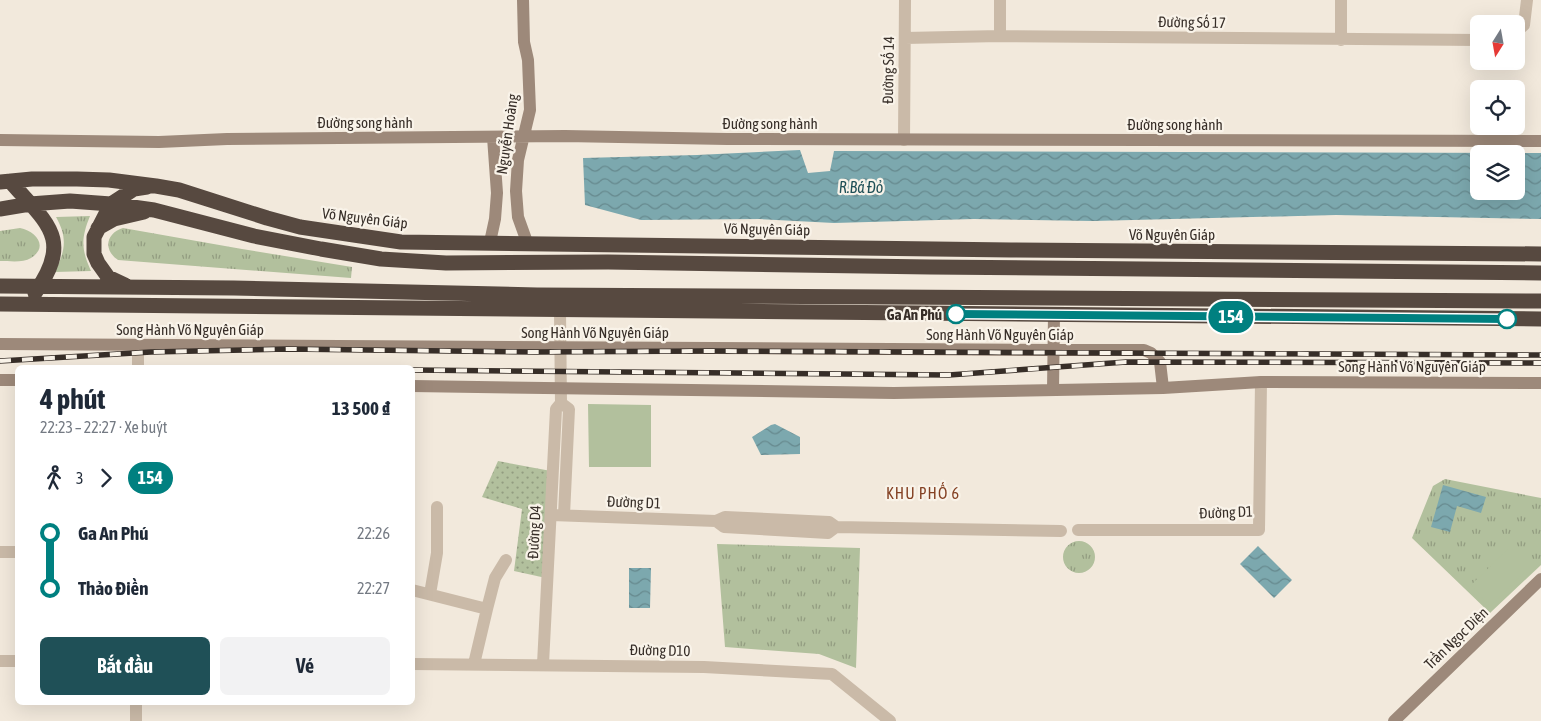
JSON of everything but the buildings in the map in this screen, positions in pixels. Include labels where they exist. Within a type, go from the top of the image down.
[{"type":"highway","name":"Võ Nguyên Giáp","points":[[5,181],[32,179],[93,180],[156,186],[179,190],[300,227],[401,242],[1541,254]]},
{"type":"highway","points":[[5,181],[30,204],[51,230],[54,240],[54,258],[39,287],[26,304]]},
{"type":"highway","points":[[156,186],[134,190],[111,204],[98,228],[93,246],[98,263],[108,277],[130,287],[164,307]]},
{"type":"highway","points":[[0,209],[30,204],[70,201],[111,204],[154,210],[254,236],[321,249],[382,259],[446,263],[608,262],[1541,273]]},
{"type":"highway","points":[[98,228],[114,219],[154,210]]},
{"type":"highway","points":[[0,286],[234,288],[537,295],[1541,301]]},
{"type":"highway","points":[[0,304],[560,311],[1541,319]]},
{"type":"main road","name":"Nguyễn Hoàng","points":[[523,0],[524,42],[528,60],[530,110],[517,168],[516,191],[518,217],[527,242]]},
{"type":"main road","name":"Đường song hành","points":[[0,140],[159,142],[227,139],[524,136],[904,140],[1541,141]]},
{"type":"main road","name":"Nguyễn Hoàng","points":[[490,242],[495,219],[497,193],[493,137]]},
{"type":"main road","points":[[1054,315],[1054,390]]},
{"type":"main road","name":"Song Hành Võ Nguyên Giáp","points":[[0,344],[1144,350],[1160,362],[1163,388]]},
{"type":"main road","points":[[0,380],[15,380]]},
{"type":"main road","name":"Song Hành Võ Nguyên Giáp","points":[[415,386],[894,393],[1163,388],[1261,382],[1541,383]]},
{"type":"main road","name":"Trần Ngọc Diện","points":[[1394,721],[1541,579]]},
{"type":"street","name":"Đường Số 14","points":[[904,140],[905,0]]},
{"type":"street","points":[[1000,0],[1000,36]]},
{"type":"street","points":[[1341,0],[1341,40]]},
{"type":"street","points":[[1525,19],[1528,0]]},
{"type":"street","name":"Đường Số 17","points":[[905,38],[1000,36],[1470,40]]},
{"type":"street","name":"Đường D4","points":[[543,664],[558,515],[561,440],[569,409],[562,403],[560,311]]},
{"type":"street","points":[[138,345],[138,365]]},
{"type":"street","name":"Đường D1","points":[[1078,530],[1259,530],[1261,382]]},
{"type":"street","points":[[430,594],[437,553],[437,507]]},
{"type":"street","name":"Đường D1","points":[[558,515],[716,521],[724,527],[810,532],[828,532],[836,526],[1062,531]]},
{"type":"street","points":[[0,552],[15,552]]},
{"type":"street","points":[[474,664],[496,578],[506,560]]},
{"type":"street","points":[[415,591],[487,609]]},
{"type":"street","points":[[0,661],[15,662]]},
{"type":"street","name":"Đường D10","points":[[415,664],[704,667],[832,674],[890,721]]},
{"type":"street","points":[[136,705],[136,721]]},
{"type":"green space","points":[[90,216],[83,243],[85,256],[91,271],[55,272],[64,245],[64,238],[56,217]]},
{"type":"green space","points":[[20,228],[31,232],[38,240],[40,244],[36,254],[24,261],[0,261],[0,231]]},
{"type":"green space","points":[[123,228],[352,267],[351,278],[118,260],[110,251],[108,242],[117,230]]},
{"type":"green space","points":[[588,404],[651,405],[651,467],[589,467]]},
{"type":"green space","points":[[498,461],[551,471],[546,578],[514,571],[522,509],[482,497]]},
{"type":"green space","points":[[1445,479],[1541,498],[1541,565],[1490,613],[1412,538],[1433,486]]},
{"type":"green space","points":[[1079,541],[1090,546],[1095,557],[1090,568],[1079,573],[1068,568],[1063,557],[1068,546]]},
{"type":"green space","points":[[717,544],[860,548],[856,668],[819,654],[725,647]]},
{"type":"green space","points":[[1508,549],[1528,569],[1490,606],[1471,585]]},
{"type":"water","name":"R.Bá Đỏ","points":[[800,150],[808,173],[830,171],[834,151],[1470,153],[1470,200],[1525,200],[1525,153],[1541,153],[1541,219],[1336,215],[1093,221],[974,219],[834,223],[759,219],[641,220],[585,205],[583,158]]},
{"type":"water","points":[[775,424],[800,437],[800,454],[761,455],[752,437]]},
{"type":"water","points":[[1443,485],[1486,497],[1481,513],[1457,506],[1450,532],[1431,527]]},
{"type":"water","points":[[1258,546],[1292,580],[1274,598],[1240,564]]},
{"type":"water","points":[[629,568],[651,568],[650,608],[629,608]]},
{"type":"railway","points":[[0,361],[151,352],[287,349],[536,352],[708,351],[1541,355]]},
{"type":"railway","points":[[415,370],[949,375],[1126,362],[1541,363]]},
{"type":"bus line","name":"154","points":[[956,314],[1507,319]]},
{"type":"place","name":"Ga An Phú","points":[[956,314]]},
{"type":"district","name":"KHU PHỐ 6","points":[[923,493]]}]
